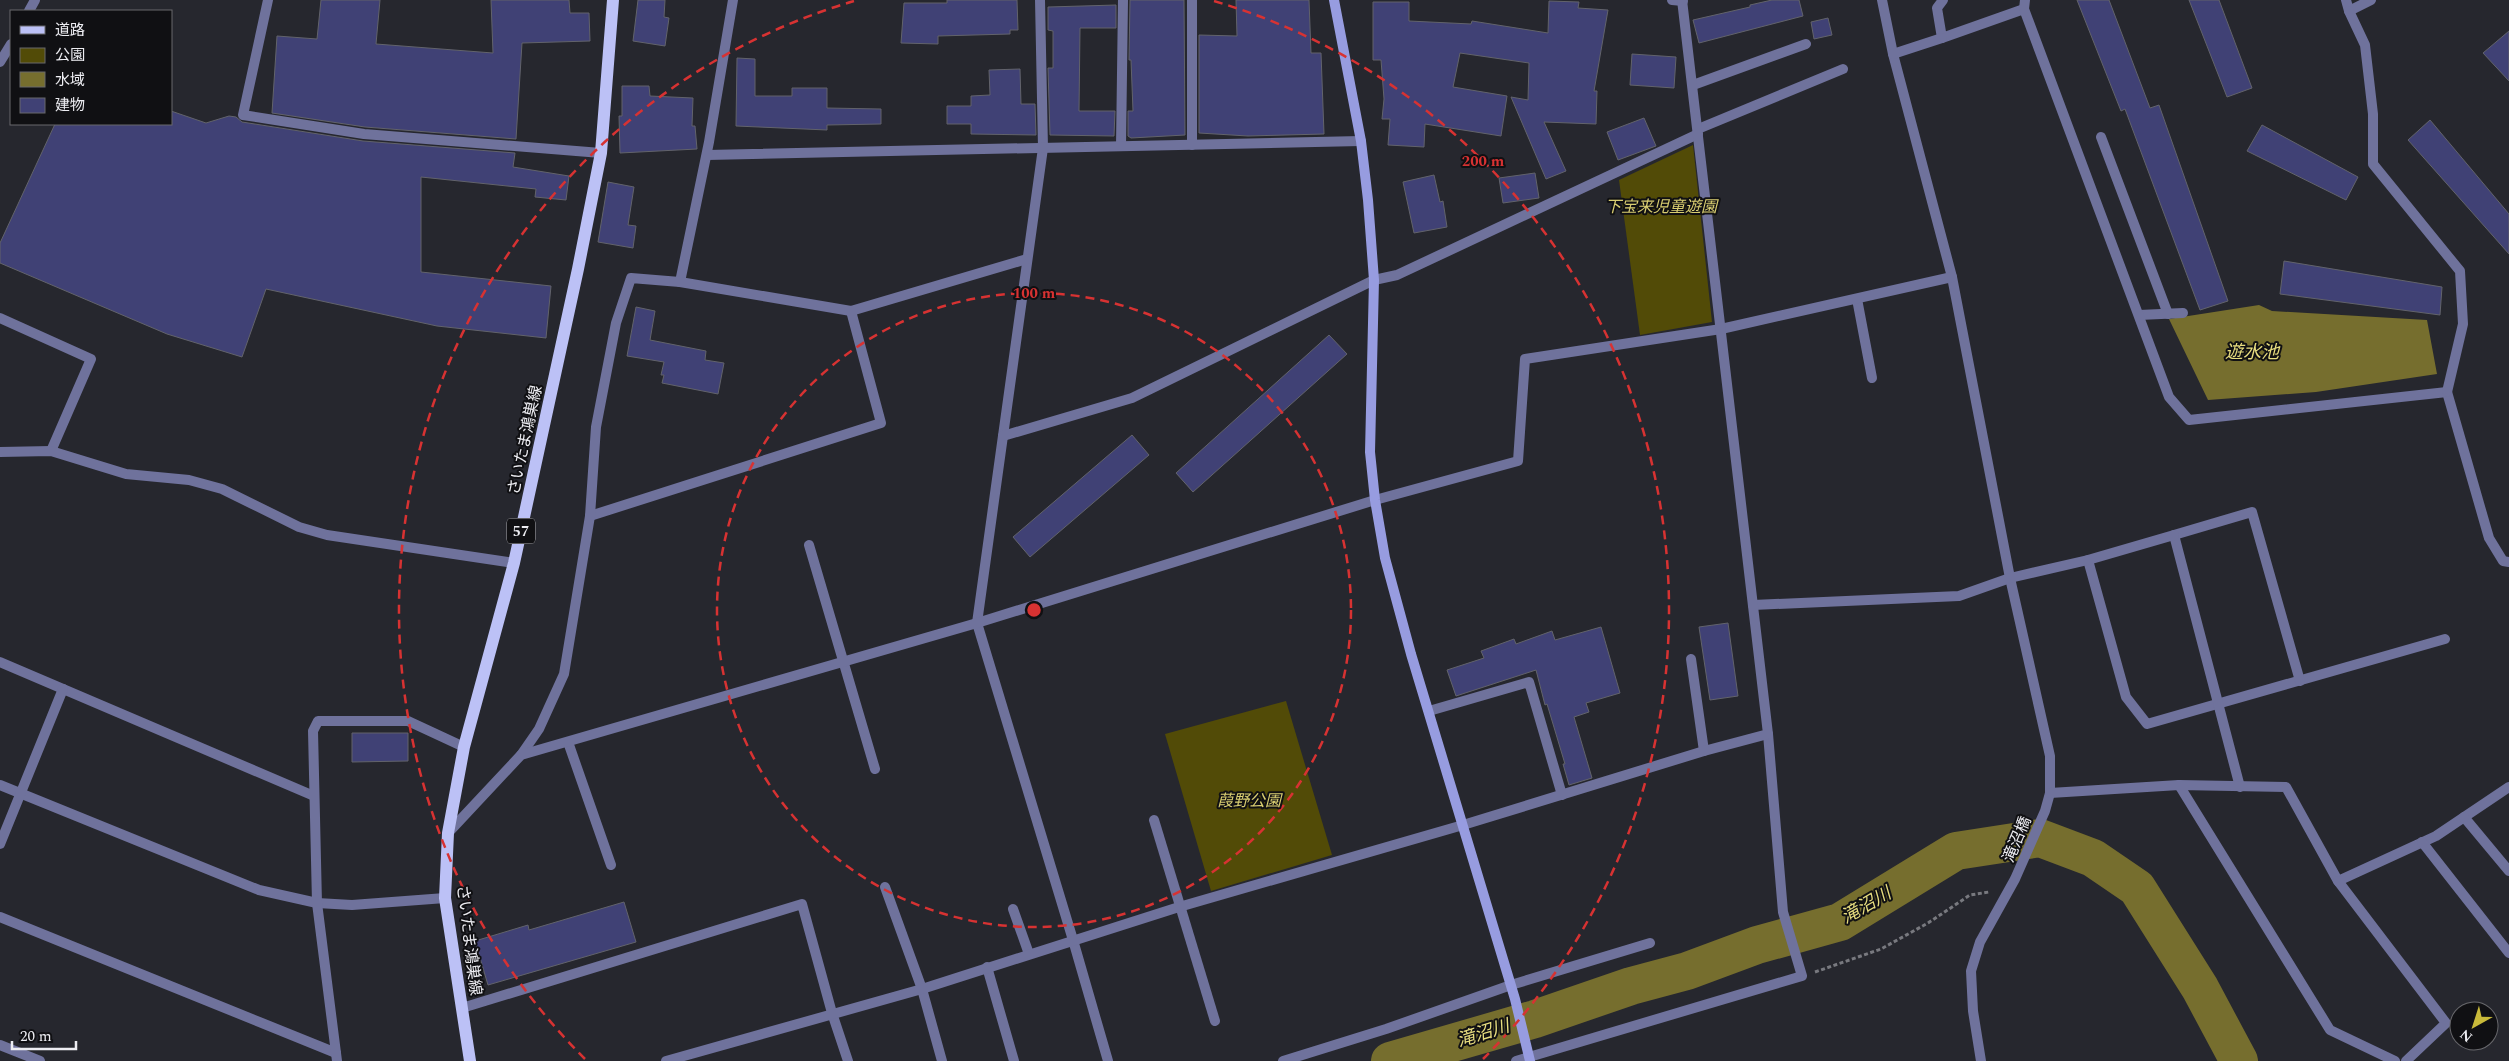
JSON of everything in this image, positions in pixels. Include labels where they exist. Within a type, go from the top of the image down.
[{"type":"main road","name":"さいたま鴻巣線","points":[[470,1061],[445,898],[448,833],[464,747],[514,563],[576,279],[601,153],[613,0]]},
{"type":"street","points":[[268,0],[243,115],[364,134],[601,153]]},
{"type":"street","points":[[680,282],[707,155],[732,0]]},
{"type":"street","points":[[1040,0],[1043,148],[977,623],[1108,1061]]},
{"type":"street","points":[[1121,146],[1122,0]]},
{"type":"street","points":[[1192,0],[1192,145]]},
{"type":"street","points":[[1334,0],[1361,142],[1368,200],[1374,280],[1370,452],[1375,500],[1398,608],[1511,985],[1530,1059]]},
{"type":"street","points":[[1516,1061],[1530,1059],[1801,972],[1783,912],[1768,734],[1683,1],[1672,0]]},
{"type":"street","name":"滝沼橋","points":[[1882,0],[1893,54],[1952,277],[2010,578],[2050,756],[2050,793],[2045,811],[2015,879],[1980,942],[1972,971],[1973,1011],[1981,1061]]},
{"type":"street","points":[[1942,38],[1937,8],[1943,0]]},
{"type":"street","points":[[2346,0],[2349,11],[2365,45],[2373,114],[2373,164],[2460,271],[2462,324],[2447,392],[2489,538],[2503,561],[2509,562]]},
{"type":"street","points":[[2349,11],[2371,0]]},
{"type":"street","points":[[1893,54],[1942,38],[2025,5],[2169,397],[2189,420],[2447,392]]},
{"type":"street","points":[[1693,85],[1806,44]]},
{"type":"street","points":[[0,62],[10,46]]},
{"type":"street","points":[[1003,436],[1132,398],[1374,280],[1397,275],[1698,132],[1843,68]]},
{"type":"street","points":[[2101,137],[2168,314]]},
{"type":"street","points":[[707,155],[1361,142]]},
{"type":"street","points":[[448,833],[521,755],[539,729],[564,674],[590,516],[596,427],[616,323],[631,278],[680,282],[851,311],[1028,259]]},
{"type":"street","points":[[521,755],[977,623],[1375,500],[1518,460],[1525,359],[1721,329],[1952,277]]},
{"type":"street","points":[[1857,299],[1872,378]]},
{"type":"street","points":[[590,516],[881,423],[851,311]]},
{"type":"street","points":[[2139,315],[2183,313]]},
{"type":"street","points":[[0,318],[92,359],[51,452]]},
{"type":"street","points":[[0,452],[51,452],[126,474],[189,480],[222,489],[298,527],[327,535],[514,563]]},
{"type":"street","points":[[1753,605],[1959,596],[2010,578],[2088,560],[2252,512],[2300,681]]},
{"type":"street","points":[[2174,535],[2240,787]]},
{"type":"street","points":[[809,545],[876,769]]},
{"type":"street","points":[[2088,560],[2126,697],[2147,724],[2445,639]]},
{"type":"street","points":[[1691,659],[1704,750]]},
{"type":"street","points":[[0,662],[314,796]]},
{"type":"street","points":[[1429,711],[1529,682],[1562,795]]},
{"type":"street","points":[[0,844],[63,689]]},
{"type":"street","points":[[0,917],[336,1057],[317,903],[313,731],[318,721],[408,721],[464,747]]},
{"type":"street","points":[[666,1061],[922,989],[1179,907],[1463,825],[1704,750],[1768,734]]},
{"type":"street","points":[[568,742],[611,865]]},
{"type":"street","points":[[0,785],[241,884],[282,896],[317,903],[352,906],[445,898]]},
{"type":"street","points":[[2179,785],[2330,1030],[2395,1061]]},
{"type":"street","points":[[2050,793],[2179,785],[2286,787],[2338,881],[2446,1023],[2406,1061]]},
{"type":"street","points":[[2338,881],[2436,836],[2509,787]]},
{"type":"street","points":[[2464,817],[2509,871]]},
{"type":"street","points":[[1154,820],[1215,1021]]},
{"type":"street","points":[[2422,842],[2509,953]]},
{"type":"street","points":[[885,887],[922,989],[942,1061]]},
{"type":"street","points":[[462,1008],[802,904],[832,1013],[848,1061]]},
{"type":"street","points":[[1013,909],[1029,954]]},
{"type":"street","points":[[1283,1061],[1386,1029],[1511,985],[1650,943]]},
{"type":"street","points":[[988,967],[1014,1061]]},
{"type":"street","points":[[0,1045],[27,1058],[40,1061]]},
{"type":"path","points":[[1801,972],[1880,949],[1928,923],[1970,895],[2010,889]]},
{"type":"green space","name":"下宝来児童遊園","points":[[1693,145],[1712,322],[1640,335],[1619,180]]},
{"type":"green space","name":"葭野公園","points":[[1286,701],[1332,855],[1211,891],[1165,734]]},
{"type":"water","name":"遊水池","points":[[2259,305],[2272,311],[2427,320],[2437,374],[2316,392],[2208,400],[2169,319]]},
{"type":"building","points":[[321,0],[380,0],[376,44],[493,53],[491,0],[569,0],[570,13],[589,13],[590,41],[522,43],[516,139],[365,127],[272,113],[277,36],[317,39]]},
{"type":"building","points":[[638,0],[665,0],[664,17],[669,18],[665,46],[633,41]]},
{"type":"building","points":[[947,0],[1017,0],[1018,30],[1010,30],[1010,34],[938,36],[938,44],[901,43],[904,3],[947,3]]},
{"type":"building","points":[[1130,0],[1184,0],[1185,135],[1131,138],[1128,136],[1128,111],[1133,111],[1131,60],[1129,60]]},
{"type":"building","points":[[1236,0],[1309,0],[1311,53],[1321,53],[1324,134],[1248,136],[1199,133],[1199,35],[1237,36]]},
{"type":"building","points":[[1772,0],[1799,0],[1803,16],[1699,43],[1693,20]]},
{"type":"building","points":[[2077,0],[2109,0],[2150,108],[2159,105],[2228,301],[2200,310],[2125,109],[2121,111]]},
{"type":"building","points":[[2189,0],[2219,0],[2252,88],[2227,97]]},
{"type":"building","points":[[1549,1],[1579,2],[1578,8],[1608,10],[1594,91],[1597,91],[1596,124],[1544,122],[1566,171],[1546,179],[1511,97],[1528,100],[1529,63],[1460,53],[1453,87],[1507,96],[1501,136],[1425,124],[1424,147],[1388,145],[1390,119],[1382,119],[1384,99],[1381,60],[1373,60],[1373,2],[1409,2],[1409,21],[1471,24],[1472,21],[1548,33]]},
{"type":"building","points":[[1116,5],[1116,28],[1080,28],[1079,111],[1115,111],[1114,136],[1050,135],[1048,68],[1053,68],[1053,31],[1048,30],[1048,7]]},
{"type":"building","points":[[1828,18],[1832,35],[1814,39],[1811,22]]},
{"type":"building","points":[[2509,31],[2509,81],[2483,53]]},
{"type":"building","points":[[1632,54],[1676,57],[1674,88],[1630,85]]},
{"type":"building","points":[[737,58],[755,59],[755,96],[792,96],[792,88],[827,88],[827,108],[881,109],[881,124],[827,125],[827,130],[736,126]]},
{"type":"building","points":[[1020,69],[1021,104],[1035,104],[1036,135],[971,134],[971,124],[947,124],[947,106],[971,106],[971,96],[990,95],[989,70]]},
{"type":"building","points":[[622,86],[649,86],[650,96],[693,98],[692,126],[695,126],[697,149],[620,153],[619,116],[622,116]]},
{"type":"building","points":[[172,111],[206,123],[229,116],[236,117],[242,122],[363,141],[515,153],[513,167],[569,176],[566,200],[535,197],[536,189],[421,177],[421,272],[551,286],[546,338],[437,326],[266,289],[242,357],[167,334],[0,263],[0,243],[55,125],[172,125]]},
{"type":"building","points":[[1644,118],[1656,146],[1618,160],[1607,132]]},
{"type":"building","points":[[2430,120],[2509,214],[2509,254],[2408,140]]},
{"type":"building","points":[[2262,125],[2358,177],[2346,200],[2247,151]]},
{"type":"building","points":[[1535,173],[1539,198],[1503,203],[1499,178]]},
{"type":"building","points":[[1434,175],[1440,202],[1443,201],[1447,227],[1414,233],[1403,182]]},
{"type":"building","points":[[608,182],[634,187],[628,225],[636,226],[633,248],[598,242]]},
{"type":"building","points":[[2284,261],[2442,287],[2440,315],[2280,294]]},
{"type":"building","points":[[636,307],[655,311],[650,340],[706,351],[705,360],[724,363],[718,394],[662,383],[664,375],[661,375],[664,362],[627,356]]},
{"type":"building","points":[[1329,335],[1347,354],[1193,492],[1176,473]]},
{"type":"building","points":[[1132,435],[1149,455],[1030,557],[1013,537]]},
{"type":"building","points":[[1728,623],[1738,696],[1710,700],[1699,627]]},
{"type":"building","points":[[1601,627],[1620,693],[1586,703],[1589,712],[1574,717],[1592,778],[1569,785],[1563,764],[1565,764],[1547,704],[1545,705],[1536,670],[1456,696],[1447,670],[1484,658],[1481,651],[1514,639],[1516,644],[1552,631],[1555,640]]},
{"type":"building","points":[[352,733],[408,733],[408,761],[352,762]]},
{"type":"building","points":[[624,902],[636,942],[488,985],[475,941],[528,925],[529,930]]},
{"type":"waterway","name":"滝沼川","points":[[1390,1061],[1535,1019],[1631,986],[1687,971],[1757,945],[1840,922],[1956,851],[2040,838],[2093,858],[2137,888],[2200,988],[2239,1061]]}]
